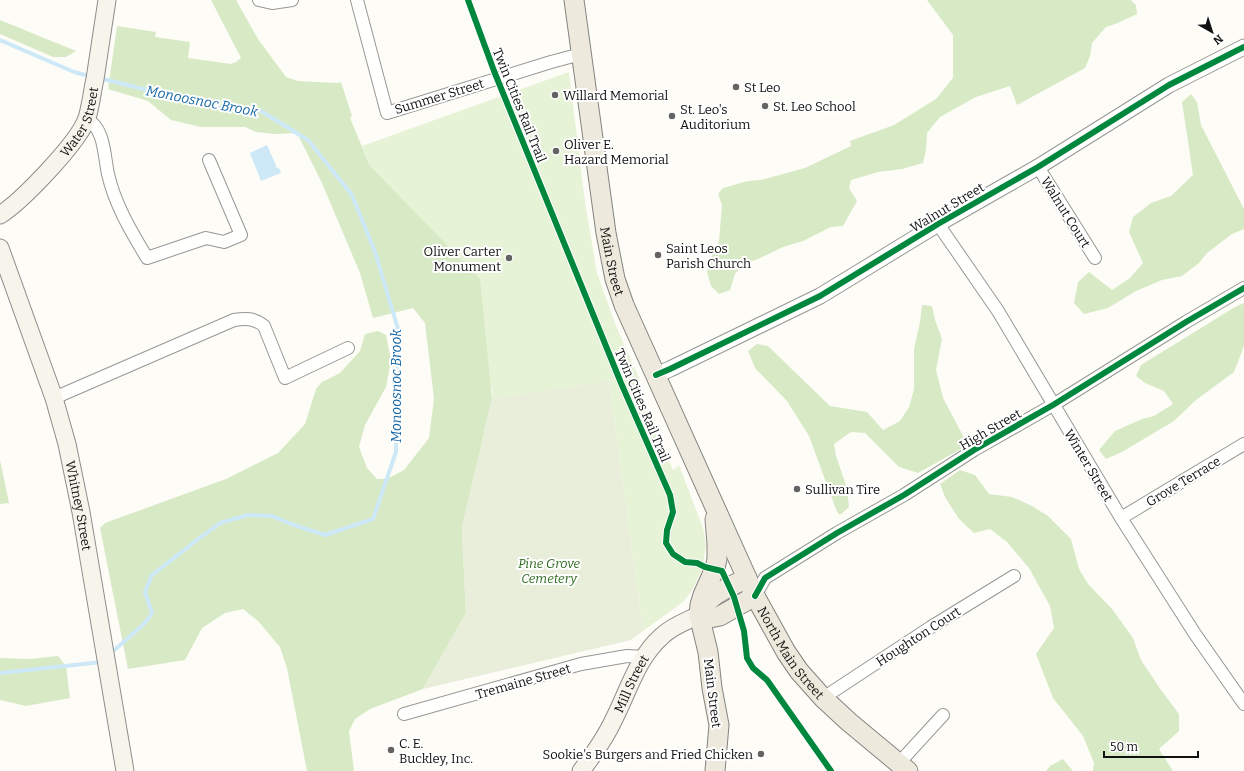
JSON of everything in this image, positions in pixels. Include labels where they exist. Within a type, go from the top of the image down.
[{"type":"main road","name":"Water Street","points":[[0,216],[24,196],[47,171],[73,140],[89,112],[107,0]]},
{"type":"main road","name":"Main Street","points":[[574,0],[606,233],[615,279],[624,305],[714,504]]},
{"type":"main road","name":"Whitney Street","points":[[0,248],[54,398],[67,444],[81,512],[125,771]]},
{"type":"main road","name":"North Main Street","points":[[714,504],[756,578],[755,596],[786,652],[799,671],[823,698],[849,722],[904,767]]},
{"type":"main road","points":[[699,615],[703,595],[715,568],[717,559],[718,544],[714,504]]},
{"type":"main road","points":[[699,615],[704,605],[710,598],[756,578]]},
{"type":"main road","points":[[699,615],[710,618],[720,616],[755,596]]},
{"type":"main road","name":"Main Street","points":[[699,615],[708,652],[712,688],[719,725],[715,771]]},
{"type":"main road","name":"Mill Street","points":[[581,771],[607,734],[644,657],[652,645],[663,635],[680,624],[699,615]]},
{"type":"street","points":[[259,0],[272,3],[292,0]]},
{"type":"street","name":"Summer Street","points":[[357,0],[387,113],[581,54]]},
{"type":"street","name":"Walnut Street","points":[[656,375],[820,296],[938,224],[1038,167],[1117,119],[1169,85],[1244,46]]},
{"type":"street","points":[[89,112],[102,141],[108,176],[117,204],[147,258],[206,238],[224,242],[241,235],[209,160]]},
{"type":"street","name":"Walnut Court","points":[[1038,167],[1095,258]]},
{"type":"street","name":"Winter Street","points":[[938,224],[998,311],[1122,518],[1195,634],[1244,704]]},
{"type":"street","name":"High Street","points":[[756,578],[904,495],[974,450],[1053,405],[1186,322],[1244,288]]},
{"type":"street","points":[[54,398],[234,320],[246,318],[258,321],[264,326],[285,378],[348,348]]},
{"type":"street","name":"Grove Terrace","points":[[1122,518],[1244,444]]},
{"type":"street","name":"Houghton Court","points":[[823,698],[931,627],[1014,576]]},
{"type":"street","name":"Tremaine Street","points":[[404,714],[581,664],[627,656],[644,657]]},
{"type":"street","points":[[904,767],[943,715]]},
{"type":"green space","points":[[211,0],[236,0],[258,39],[286,77],[298,81],[341,82],[352,116],[350,118],[370,166],[480,279],[492,399],[462,528],[466,613],[423,689],[370,709],[355,719],[349,731],[354,771],[307,771],[287,668],[280,647],[258,621],[243,609],[225,613],[202,628],[185,660],[128,669],[100,528],[105,523],[226,479],[278,453],[305,424],[316,389],[322,382],[340,373],[360,351],[365,334],[378,331],[386,335],[391,360],[386,387],[365,425],[359,447],[367,468],[377,479],[387,479],[404,470],[429,438],[434,399],[425,323],[413,308],[373,318],[360,273],[321,181],[297,133],[274,134],[256,132],[245,127],[201,127],[171,120],[148,101],[108,89],[117,26],[156,32],[155,37],[190,42],[188,58],[231,64],[241,58]]},
{"type":"green space","points":[[927,0],[1131,0],[1136,5],[1137,14],[1106,27],[1092,43],[1090,56],[1085,68],[1017,105],[1010,86],[976,97],[940,117],[927,133],[926,150],[923,163],[902,169],[878,172],[851,180],[849,188],[857,201],[843,226],[831,227],[803,241],[783,247],[758,259],[745,263],[735,274],[730,290],[719,294],[711,286],[707,272],[713,252],[719,241],[722,205],[718,194],[723,188],[748,181],[761,180],[805,168],[851,146],[850,141],[894,125],[936,99],[953,78],[953,35]]},
{"type":"green space","points":[[0,20],[76,51],[66,57],[53,57],[0,34]]},
{"type":"green space","points":[[569,72],[585,202],[597,273],[616,326],[639,379],[634,388],[673,470],[679,465],[703,528],[706,546],[702,569],[693,589],[685,600],[643,631],[609,382],[492,399],[492,389],[370,166],[362,146]]},
{"type":"green space","points":[[1191,94],[1197,102],[1201,125],[1244,209],[1244,229],[1232,234],[1207,253],[1199,263],[1182,276],[1162,280],[1136,291],[1108,308],[1084,314],[1074,303],[1078,282],[1089,272],[1112,290],[1130,278],[1143,263],[1129,232],[1133,217],[1151,203],[1171,196],[1193,175],[1182,102]]},
{"type":"green space","points":[[1244,303],[1244,346],[1234,372],[1196,400],[1174,421],[1122,452],[1106,459],[1099,450],[1115,431],[1142,419],[1154,416],[1173,404],[1164,391],[1145,383],[1136,376],[1141,365],[1235,307]]},
{"type":"green space","points":[[922,305],[932,306],[942,339],[936,370],[943,398],[968,445],[918,473],[899,467],[865,433],[851,432],[834,444],[836,456],[847,488],[849,507],[840,515],[837,512],[809,436],[787,401],[755,368],[748,351],[757,344],[768,346],[830,406],[867,412],[883,430],[900,421],[909,407],[914,389],[914,349]]},
{"type":"green space","name":"Pine Grove Cemetery","points":[[609,381],[643,631],[631,640],[423,689],[466,613],[462,528],[492,399]]},
{"type":"green space","points":[[0,460],[9,503],[0,504]]},
{"type":"green space","points":[[960,470],[975,475],[989,494],[1012,497],[1032,506],[1048,516],[1071,539],[1079,569],[1088,584],[1112,609],[1133,638],[1141,660],[1179,714],[1179,731],[1159,749],[1173,771],[1093,771],[1094,763],[1083,736],[1053,698],[1036,654],[1054,628],[1050,606],[1029,568],[1007,542],[990,529],[974,533],[959,519],[945,497],[940,484]]},
{"type":"green space","points":[[58,656],[66,666],[70,698],[26,706],[0,700],[0,658],[29,659]]},
{"type":"green space","points":[[1063,759],[1073,771],[1046,771],[1050,766]]},
{"type":"water","points":[[267,145],[277,168],[279,168],[281,173],[261,181],[250,153]]},
{"type":"waterway","name":"Monoosnoc Brook","points":[[0,40],[74,72],[92,77]]},
{"type":"waterway","name":"Monoosnoc Brook","points":[[99,78],[216,107],[261,111],[308,140],[352,195],[375,252],[398,329],[396,452],[373,519],[325,535],[272,516],[248,515],[220,523],[152,575],[145,592],[152,613],[145,623],[110,654]]},
{"type":"waterway","name":"Monoosnoc Brook","points":[[0,673],[102,662]]},
{"type":"cycle path","name":"Twin Cities Rail Trail","points":[[468,0],[494,71],[621,383],[670,495],[673,512],[667,530],[666,543],[673,554],[685,562],[697,563],[705,567],[722,571],[734,597],[744,631],[747,658],[753,668],[767,680],[831,771]]},
{"type":"cycle path","points":[[656,375],[820,296],[938,224],[1038,167],[1169,85],[1244,47]]},
{"type":"cycle path","points":[[755,596],[765,578],[837,533],[904,495],[974,450],[1053,405],[1186,322],[1244,288]]},
{"type":"place","name":"St Leo","points":[[736,87]]},
{"type":"place","name":"Willard Memorial","points":[[555,95]]},
{"type":"place","name":"St. Leo School","points":[[765,106]]},
{"type":"place","name":"St. Leo's Auditorium","points":[[672,116]]},
{"type":"place","name":"Oliver E. Hazard Memorial","points":[[556,151]]},
{"type":"place","name":"Saint Leos Parish Church","points":[[658,255]]},
{"type":"place","name":"Oliver Carter Monument","points":[[509,258]]},
{"type":"place","name":"Sullivan Tire","points":[[797,489]]},
{"type":"place","name":"C. E. Buckley, Inc.","points":[[391,750]]},
{"type":"place","name":"Sookie's Burgers and Fried Chicken","points":[[761,754]]}]
